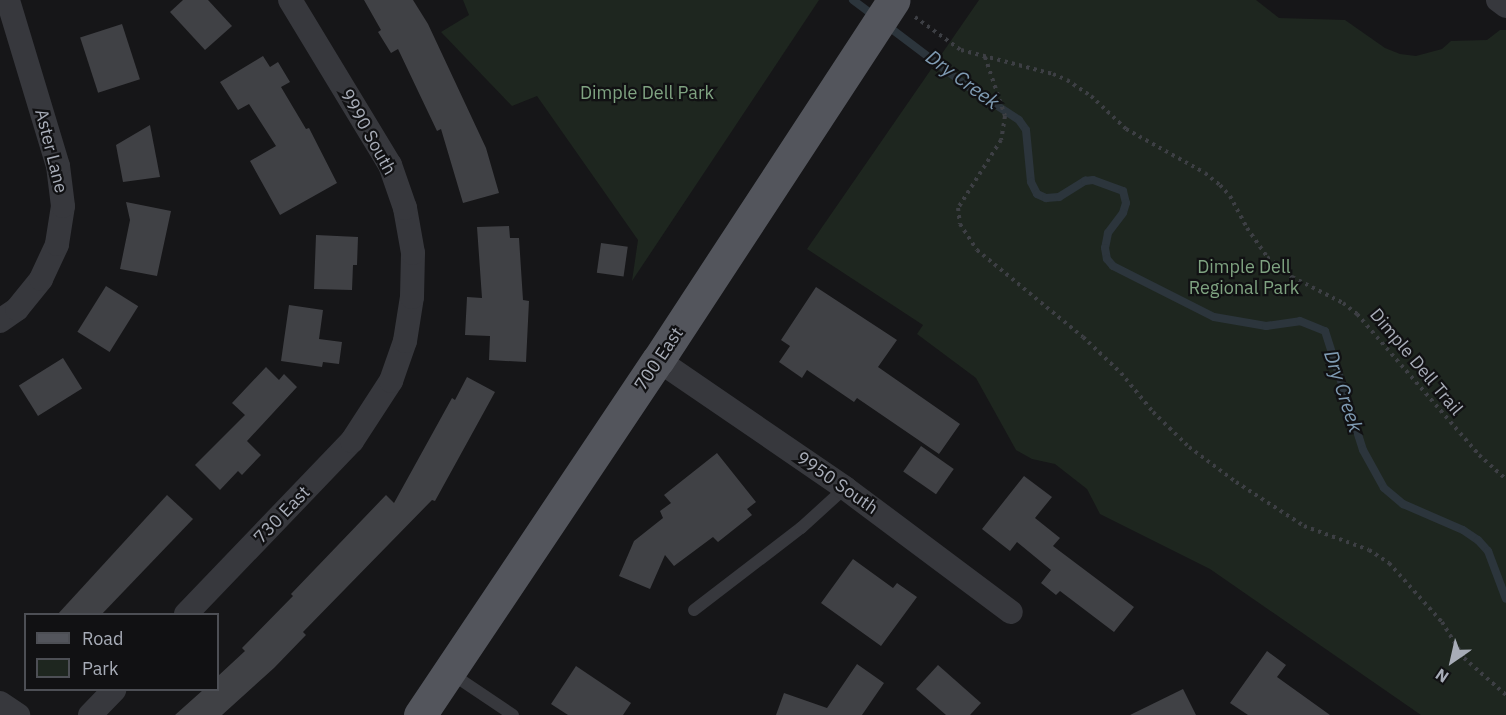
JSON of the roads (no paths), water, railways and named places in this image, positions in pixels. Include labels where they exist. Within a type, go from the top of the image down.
[{"type":"main road","name":"700 East","points":[[420,715],[820,113],[901,6]]},
{"type":"street","name":"Aster Lane","points":[[0,321],[17,309],[41,279],[57,244],[63,206],[58,166],[8,0]]},
{"type":"street","name":"9990 South","points":[[290,0],[390,165],[405,208],[413,253],[410,308],[405,340],[391,381],[373,412]]},
{"type":"street","points":[[1498,0],[1506,6]]},
{"type":"street","name":"9950 South","points":[[658,360],[845,488],[1011,612]]},
{"type":"street","name":"730 East","points":[[188,613],[352,441],[373,412]]},
{"type":"street","points":[[90,715],[113,691]]},
{"type":"street","points":[[0,703],[18,715]]},
{"type":"lane","points":[[694,610],[801,528],[845,488]]},
{"type":"lane","points":[[448,672],[513,715]]},
{"type":"waterway","name":"Dry Creek","points":[[853,0],[873,15]]},
{"type":"waterway","name":"Dry Creek","points":[[885,24],[967,86],[1019,120],[1026,130],[1031,182],[1037,194],[1046,198],[1059,197],[1085,181],[1093,180],[1123,191],[1126,203],[1123,213],[1108,233],[1105,248],[1107,259],[1113,266],[1214,317],[1266,326],[1300,321],[1325,331],[1363,450],[1384,488],[1403,504],[1463,530],[1478,540],[1488,551],[1506,599]]},
{"type":"park label","name":"Dimple Dell Park","points":[[647,93]]},
{"type":"park label","name":"Dimple Dell Regional Park","points":[[1244,278]]}]
